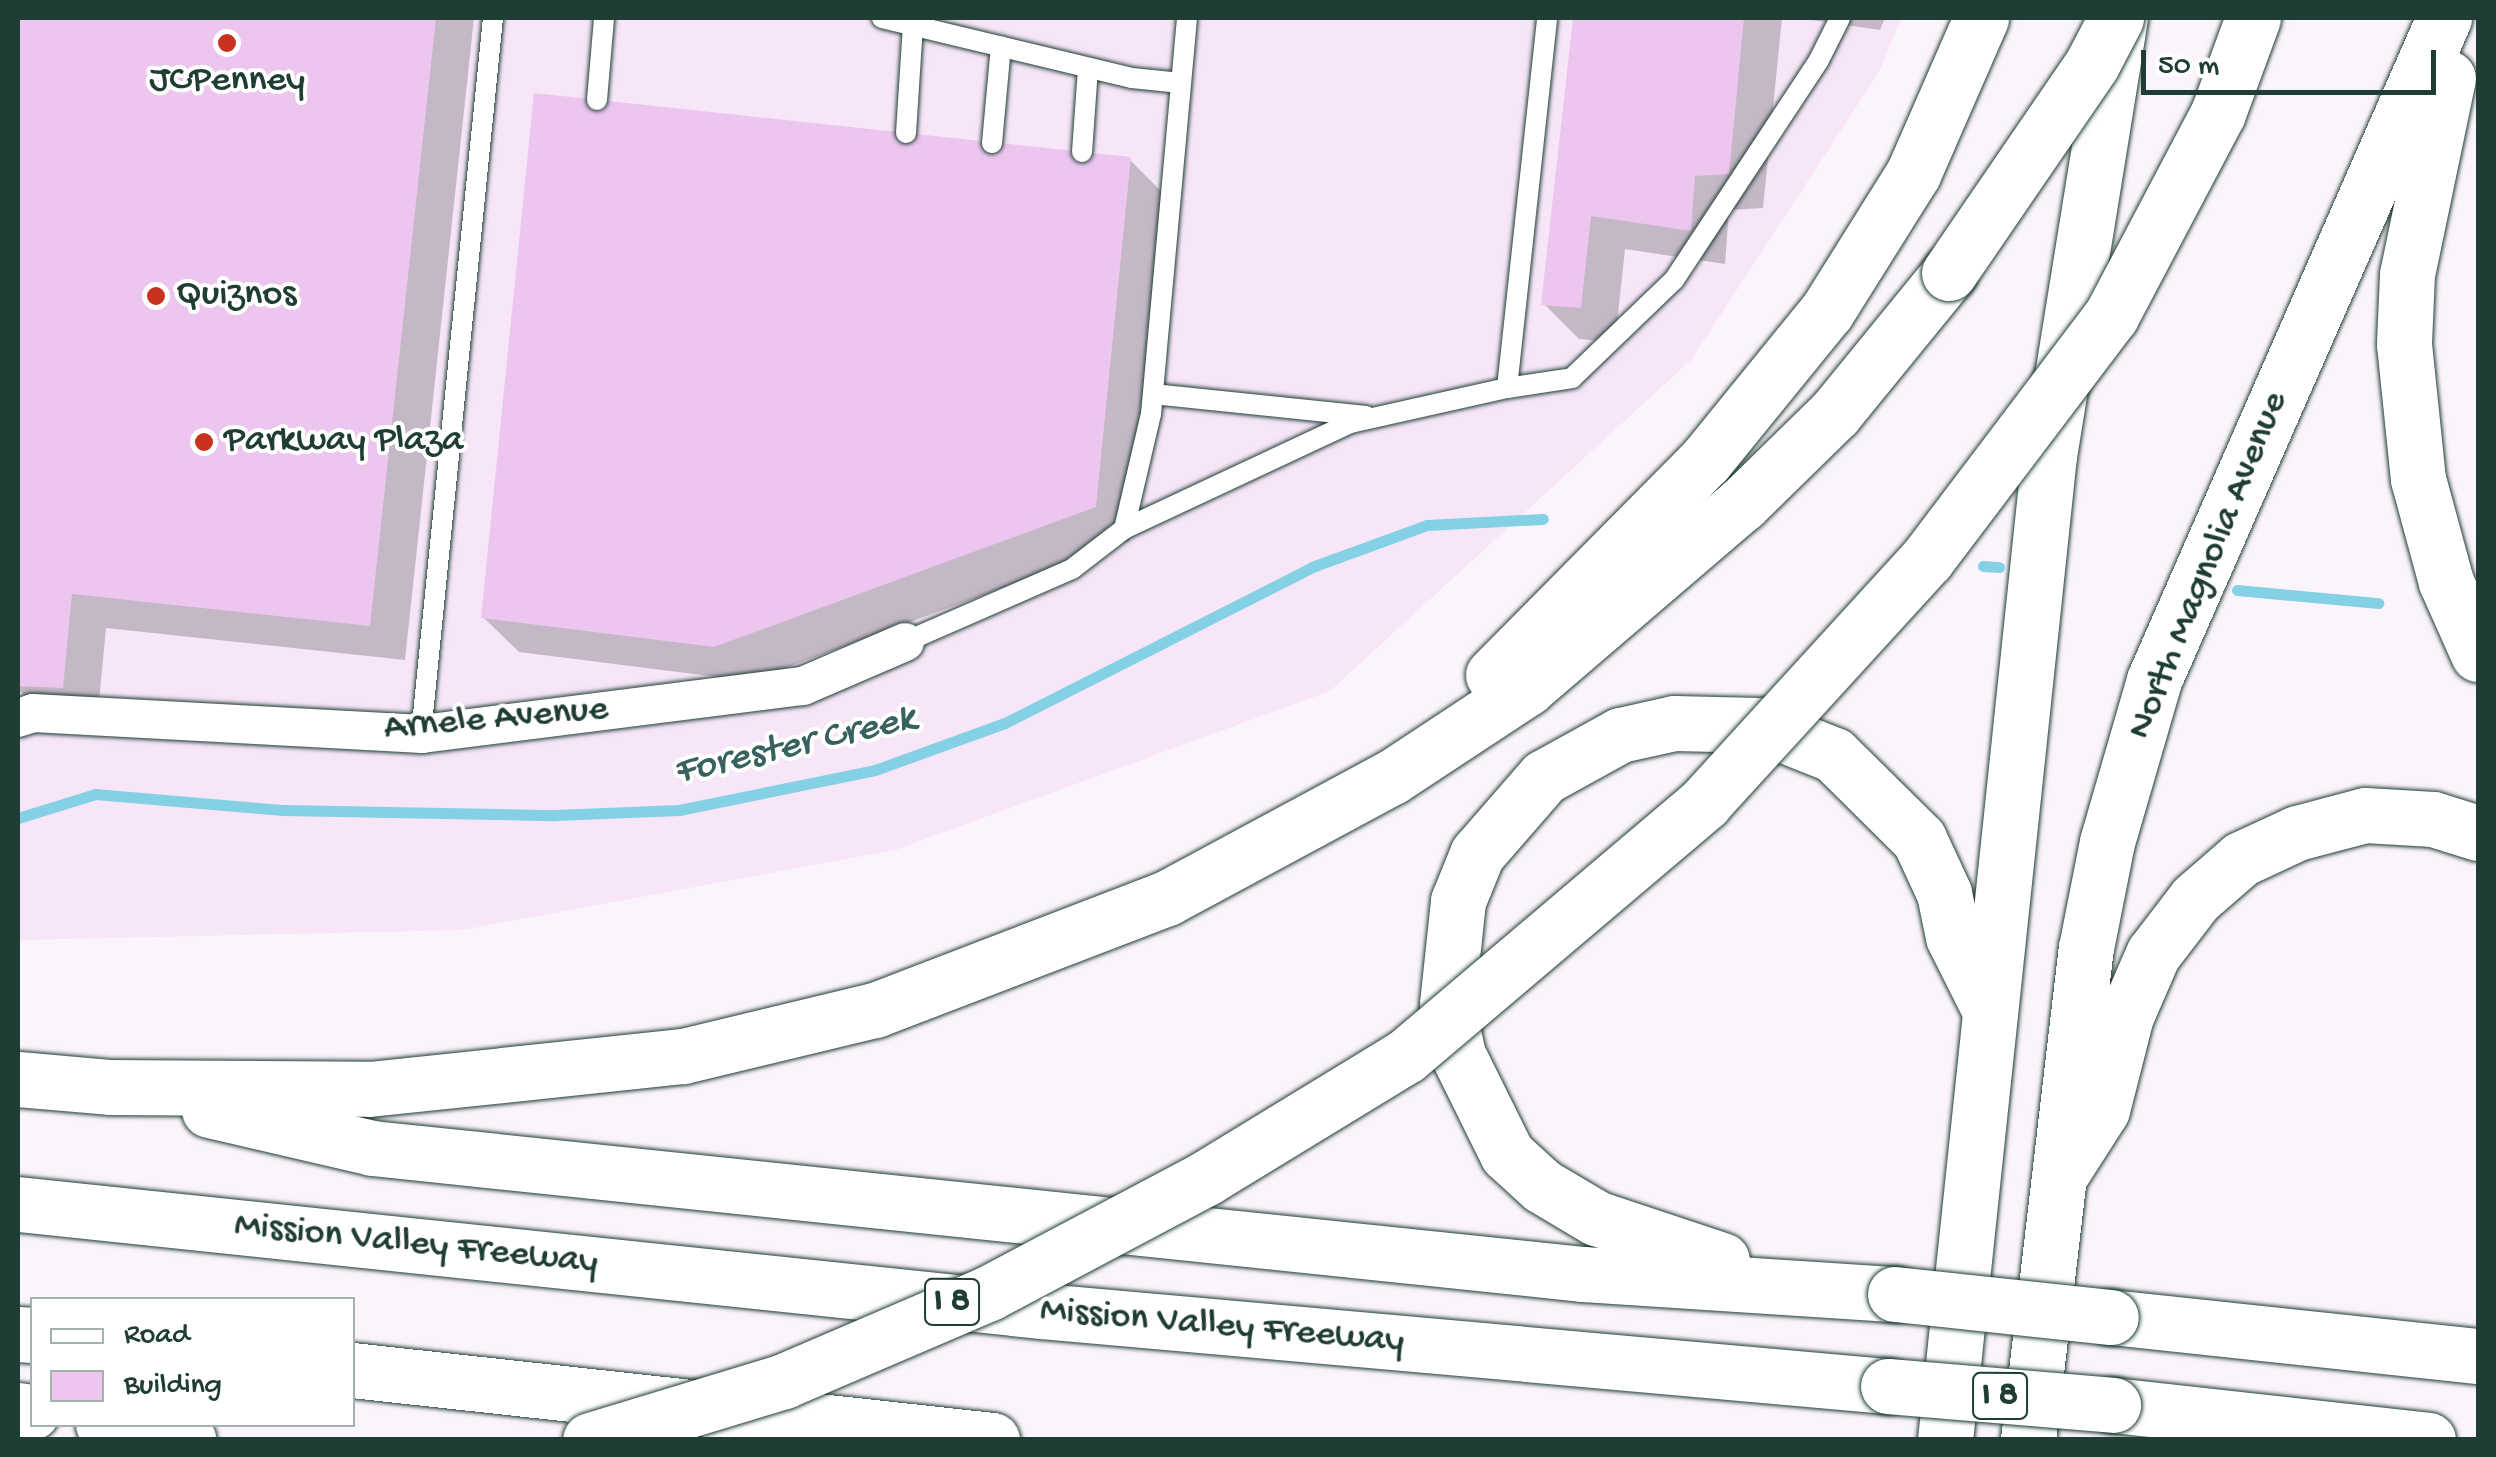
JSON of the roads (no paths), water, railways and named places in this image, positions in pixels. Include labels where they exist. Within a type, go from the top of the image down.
[{"type":"highway","points":[[1392,777],[1705,461],[1776,378],[1870,250],[1913,174],[1981,18]]},
{"type":"highway","points":[[1945,1440],[2049,456],[2089,18]]},
{"type":"highway","points":[[18,1079],[109,1087],[369,1089],[683,1056],[875,1010],[1167,898],[1392,777],[1527,688],[1742,504],[1835,413],[1948,273],[2092,64],[2118,18]]},
{"type":"highway","points":[[2049,456],[2118,18]]},
{"type":"highway","points":[[590,1440],[784,1381],[989,1293],[1206,1178],[1406,1056],[1690,815],[1927,559],[2110,316],[2218,113],[2253,18]]},
{"type":"highway","name":"North Magnolia Avenue","points":[[2028,1440],[2054,1184],[2104,860],[2154,680],[2444,18]]},
{"type":"highway","points":[[2462,18],[2407,274],[2404,344],[2418,479],[2446,582],[2478,654]]},
{"type":"highway","points":[[1822,1286],[1596,1218],[1542,1186],[1507,1154],[1474,1098],[1446,1004],[1458,901],[1477,854],[1544,777],[1620,734],[1712,721],[1798,736],[1866,781],[1918,839],[1944,893],[1953,937],[1990,1011]]},
{"type":"highway","points":[[2054,1184],[2102,1110],[2126,1016],[2153,954],[2195,899],[2241,859],[2297,834],[2365,815],[2433,819],[2478,832]]},
{"type":"highway","points":[[109,1087],[372,1148],[1582,1274],[1822,1286],[2478,1356]]},
{"type":"highway","name":"Mission Valley Freeway","points":[[18,1204],[1042,1311],[2112,1404],[2428,1440]]},
{"type":"highway","points":[[2221,1327],[2418,1332],[2478,1315]]},
{"type":"highway","points":[[355,1370],[992,1440]]},
{"type":"highway","points":[[119,1427],[189,1440]]},
{"type":"street","name":"Arnele Avenue","points":[[18,718],[34,713],[421,734],[804,686],[905,642]]},
{"type":"lane","points":[[421,734],[493,18]]},
{"type":"lane","points":[[596,100],[604,18]]},
{"type":"lane","points":[[882,18],[1088,68],[1181,83]]},
{"type":"lane","points":[[1124,529],[1153,394],[1187,18]]},
{"type":"lane","points":[[1507,388],[1548,18]]},
{"type":"lane","points":[[905,642],[1072,570],[1124,529],[1334,430],[1507,388],[1572,378],[1674,280],[1819,60],[1840,18]]},
{"type":"lane","points":[[906,133],[913,25]]},
{"type":"lane","points":[[992,143],[1001,46]]},
{"type":"lane","points":[[1082,152],[1088,68]]},
{"type":"lane","points":[[1153,394],[1378,417]]},
{"type":"waterway","name":"Forester Creek","points":[[18,818],[95,794],[283,810],[555,815],[679,810],[875,770],[1005,723],[1312,567],[1427,525],[1543,519]]},
{"type":"waterway","name":"Forester Creek","points":[[1983,566],[1999,567]]},
{"type":"waterway","name":"Forester Creek","points":[[2237,590],[2378,603]]},
{"type":"place","name":"JCPenney","points":[[227,43]]},
{"type":"place","name":"Quiznos","points":[[156,296]]},
{"type":"place","name":"Parkway Plaza","points":[[204,442]]}]
